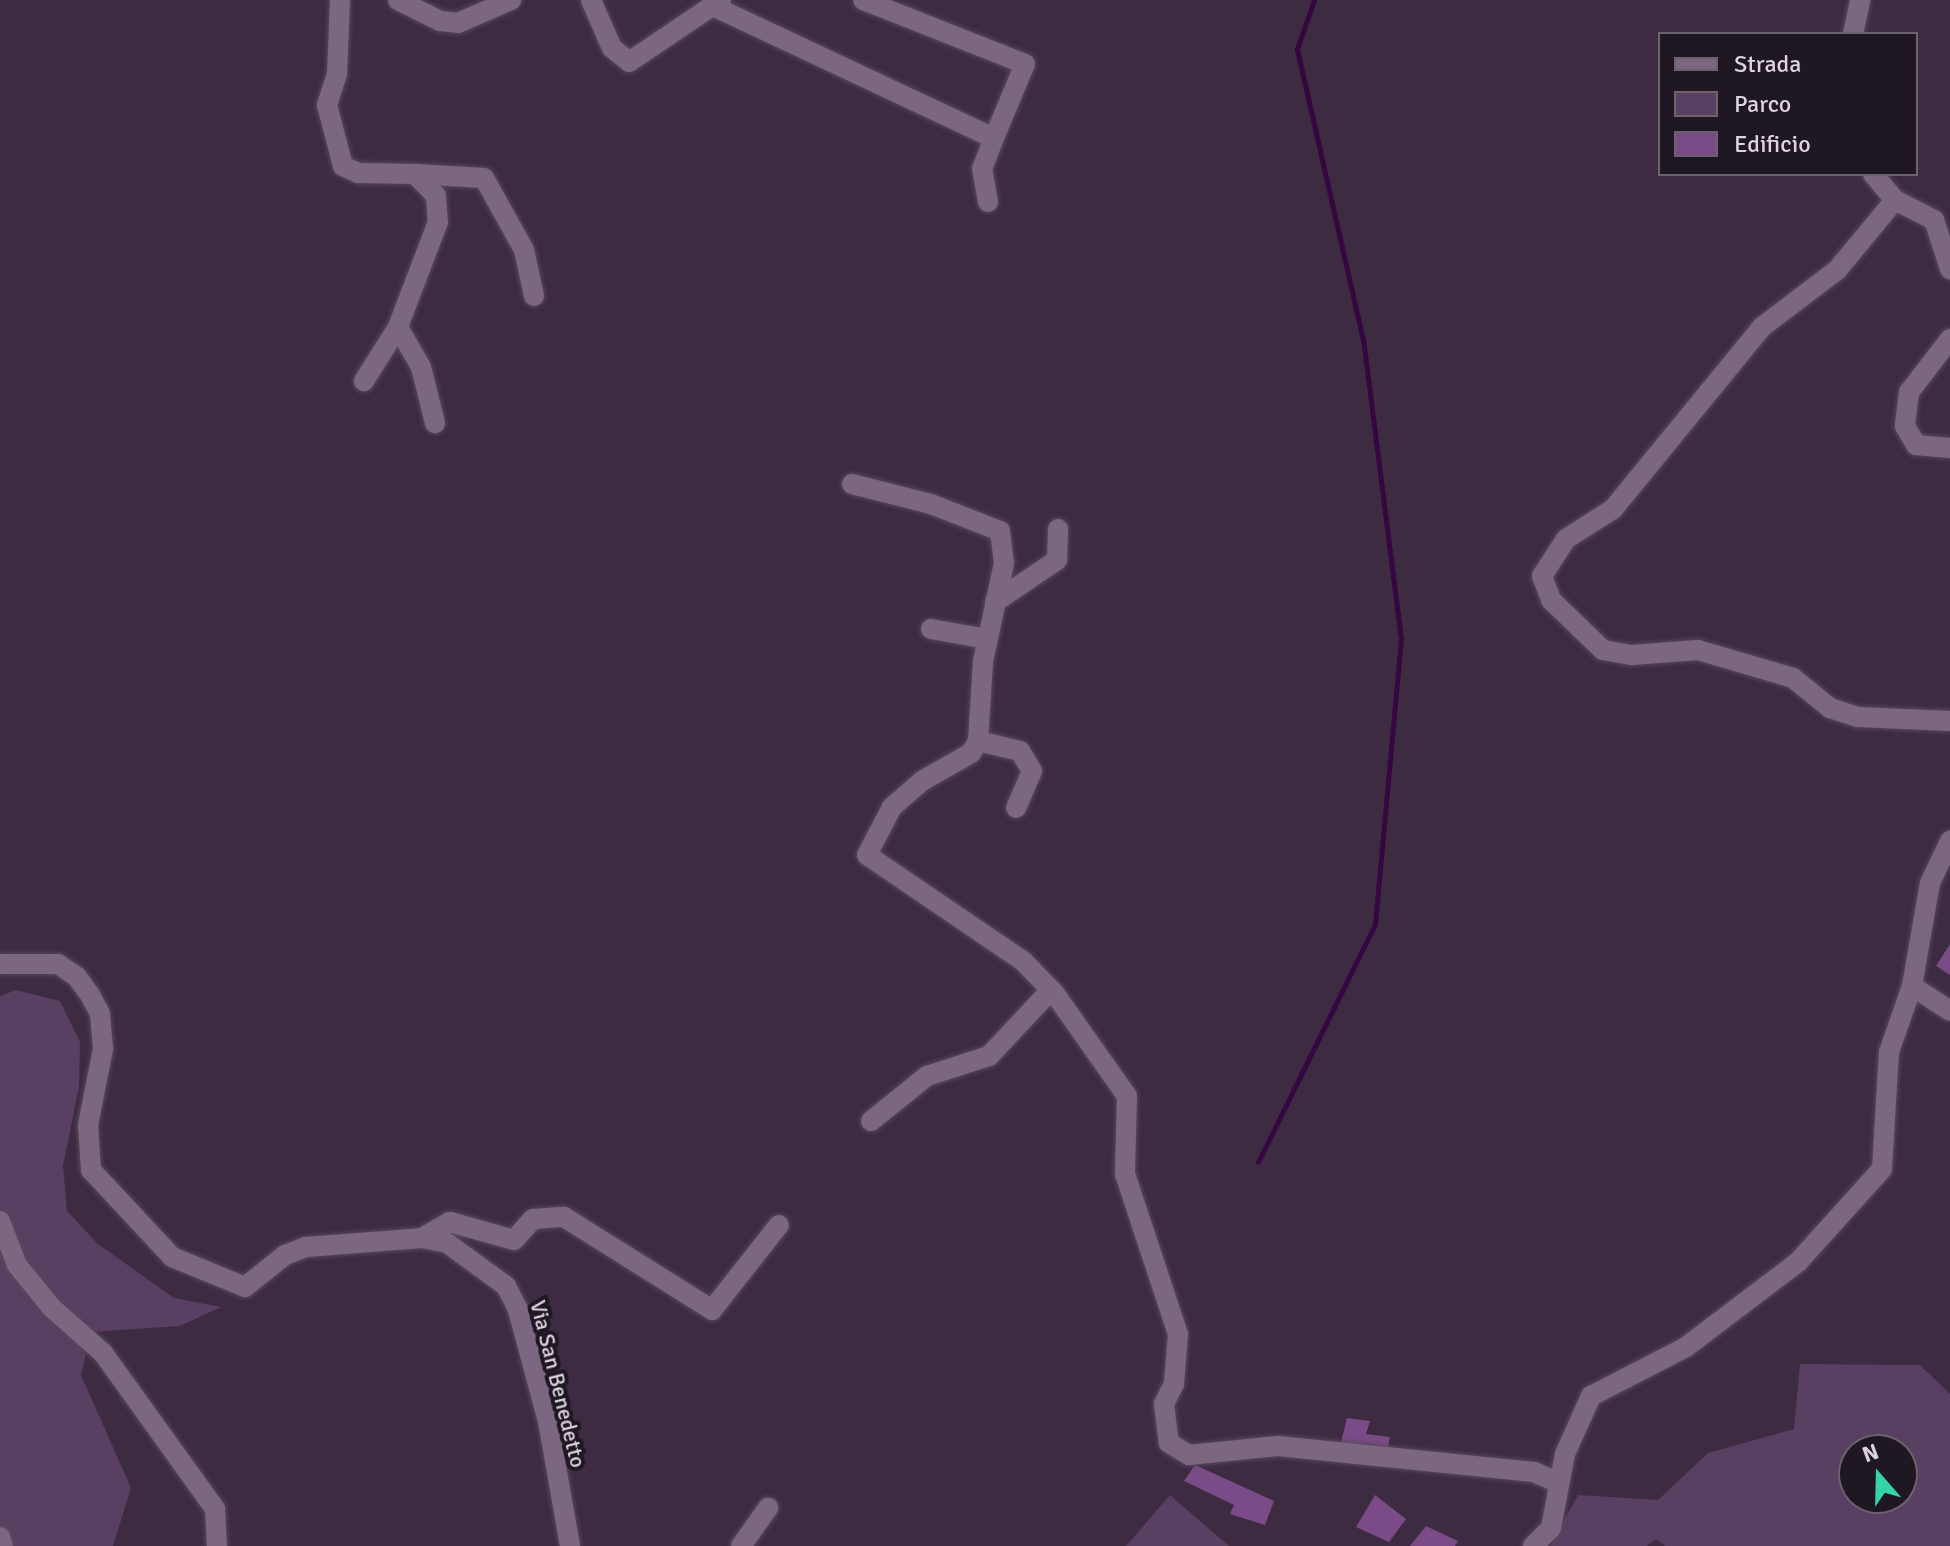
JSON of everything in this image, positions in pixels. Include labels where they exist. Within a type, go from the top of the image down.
[{"type":"street","points":[[340,0],[337,74],[327,105],[343,166],[358,173],[484,178],[524,250],[534,296]]},
{"type":"street","points":[[398,0],[440,21],[458,23],[511,0]]},
{"type":"street","points":[[591,0],[612,48],[629,62],[718,3],[994,138]]},
{"type":"street","points":[[863,0],[1025,64],[982,169],[988,202]]},
{"type":"street","points":[[1853,32],[1860,0]]},
{"type":"street","points":[[364,381],[398,327],[438,222],[436,196],[415,174]]},
{"type":"street","points":[[1875,176],[1895,200],[1934,220],[1950,269]]},
{"type":"street","points":[[1895,200],[1837,270],[1762,327],[1613,509],[1566,539],[1542,576],[1551,600],[1603,650],[1632,655],[1698,650],[1793,678],[1830,708],[1858,717],[1950,721]]},
{"type":"street","points":[[398,327],[421,367],[435,423]]},
{"type":"street","points":[[1950,339],[1909,392],[1905,426],[1916,445],[1950,448]]},
{"type":"street","points":[[852,484],[931,504],[1000,531],[1004,563],[987,639],[978,741],[971,753],[922,781],[892,807],[867,855],[1023,961],[1051,990],[1127,1096],[1125,1174],[1178,1334],[1174,1384],[1164,1404],[1169,1443],[1189,1455],[1278,1446],[1534,1472],[1559,1483]]},
{"type":"street","points":[[995,602],[1057,560],[1058,529]]},
{"type":"street","points":[[931,629],[987,639]]},
{"type":"street","points":[[978,741],[1020,751],[1032,771],[1016,808]]},
{"type":"street","points":[[1533,1546],[1551,1528],[1565,1454],[1591,1396],[1686,1347],[1798,1262],[1882,1169],[1889,1052],[1912,986],[1930,883],[1950,841]]},
{"type":"street","name":"Via San Benedetto","points":[[0,964],[58,964],[77,977],[90,995],[100,1014],[103,1049],[88,1125],[91,1170],[172,1257],[245,1287],[285,1255],[306,1247],[422,1238],[447,1243],[495,1275],[518,1310],[548,1421],[570,1546]]},
{"type":"street","points":[[1912,986],[1950,1011]]},
{"type":"street","points":[[871,1121],[927,1076],[989,1056],[1051,990]]},
{"type":"street","points":[[422,1238],[450,1222],[514,1240],[533,1219],[564,1217],[712,1310],[779,1225]]},
{"type":"street","points":[[0,1221],[17,1265],[52,1308],[103,1353],[215,1509],[217,1546]]},
{"type":"street","points":[[741,1546],[768,1508]]},
{"type":"street","points":[[0,1537],[3,1546]]},
{"type":"green space","points":[[16,990],[60,1001],[80,1042],[79,1087],[63,1166],[67,1211],[98,1244],[174,1298],[221,1307],[180,1326],[91,1332],[81,1375],[131,1488],[113,1546],[0,1546],[0,996]]},
{"type":"green space","points":[[1800,1364],[1920,1365],[1950,1394],[1950,1546],[1665,1546],[1656,1539],[1647,1546],[1550,1546],[1578,1495],[1658,1500],[1708,1453],[1794,1429]]},
{"type":"green space","points":[[1170,1495],[1229,1546],[1126,1546]]},
{"type":"building","points":[[1950,944],[1950,975],[1936,966]]},
{"type":"building","points":[[1347,1418],[1370,1421],[1366,1434],[1390,1437],[1387,1452],[1340,1446]]},
{"type":"building","points":[[1195,1465],[1274,1501],[1265,1525],[1230,1514],[1234,1505],[1184,1481]]},
{"type":"building","points":[[1375,1495],[1406,1519],[1389,1542],[1356,1527]]},
{"type":"building","points":[[1426,1526],[1458,1541],[1455,1546],[1410,1546]]},
{"type":"waterway","points":[[1258,1162],[1375,924],[1401,639],[1363,340],[1297,49],[1314,0]]}]
